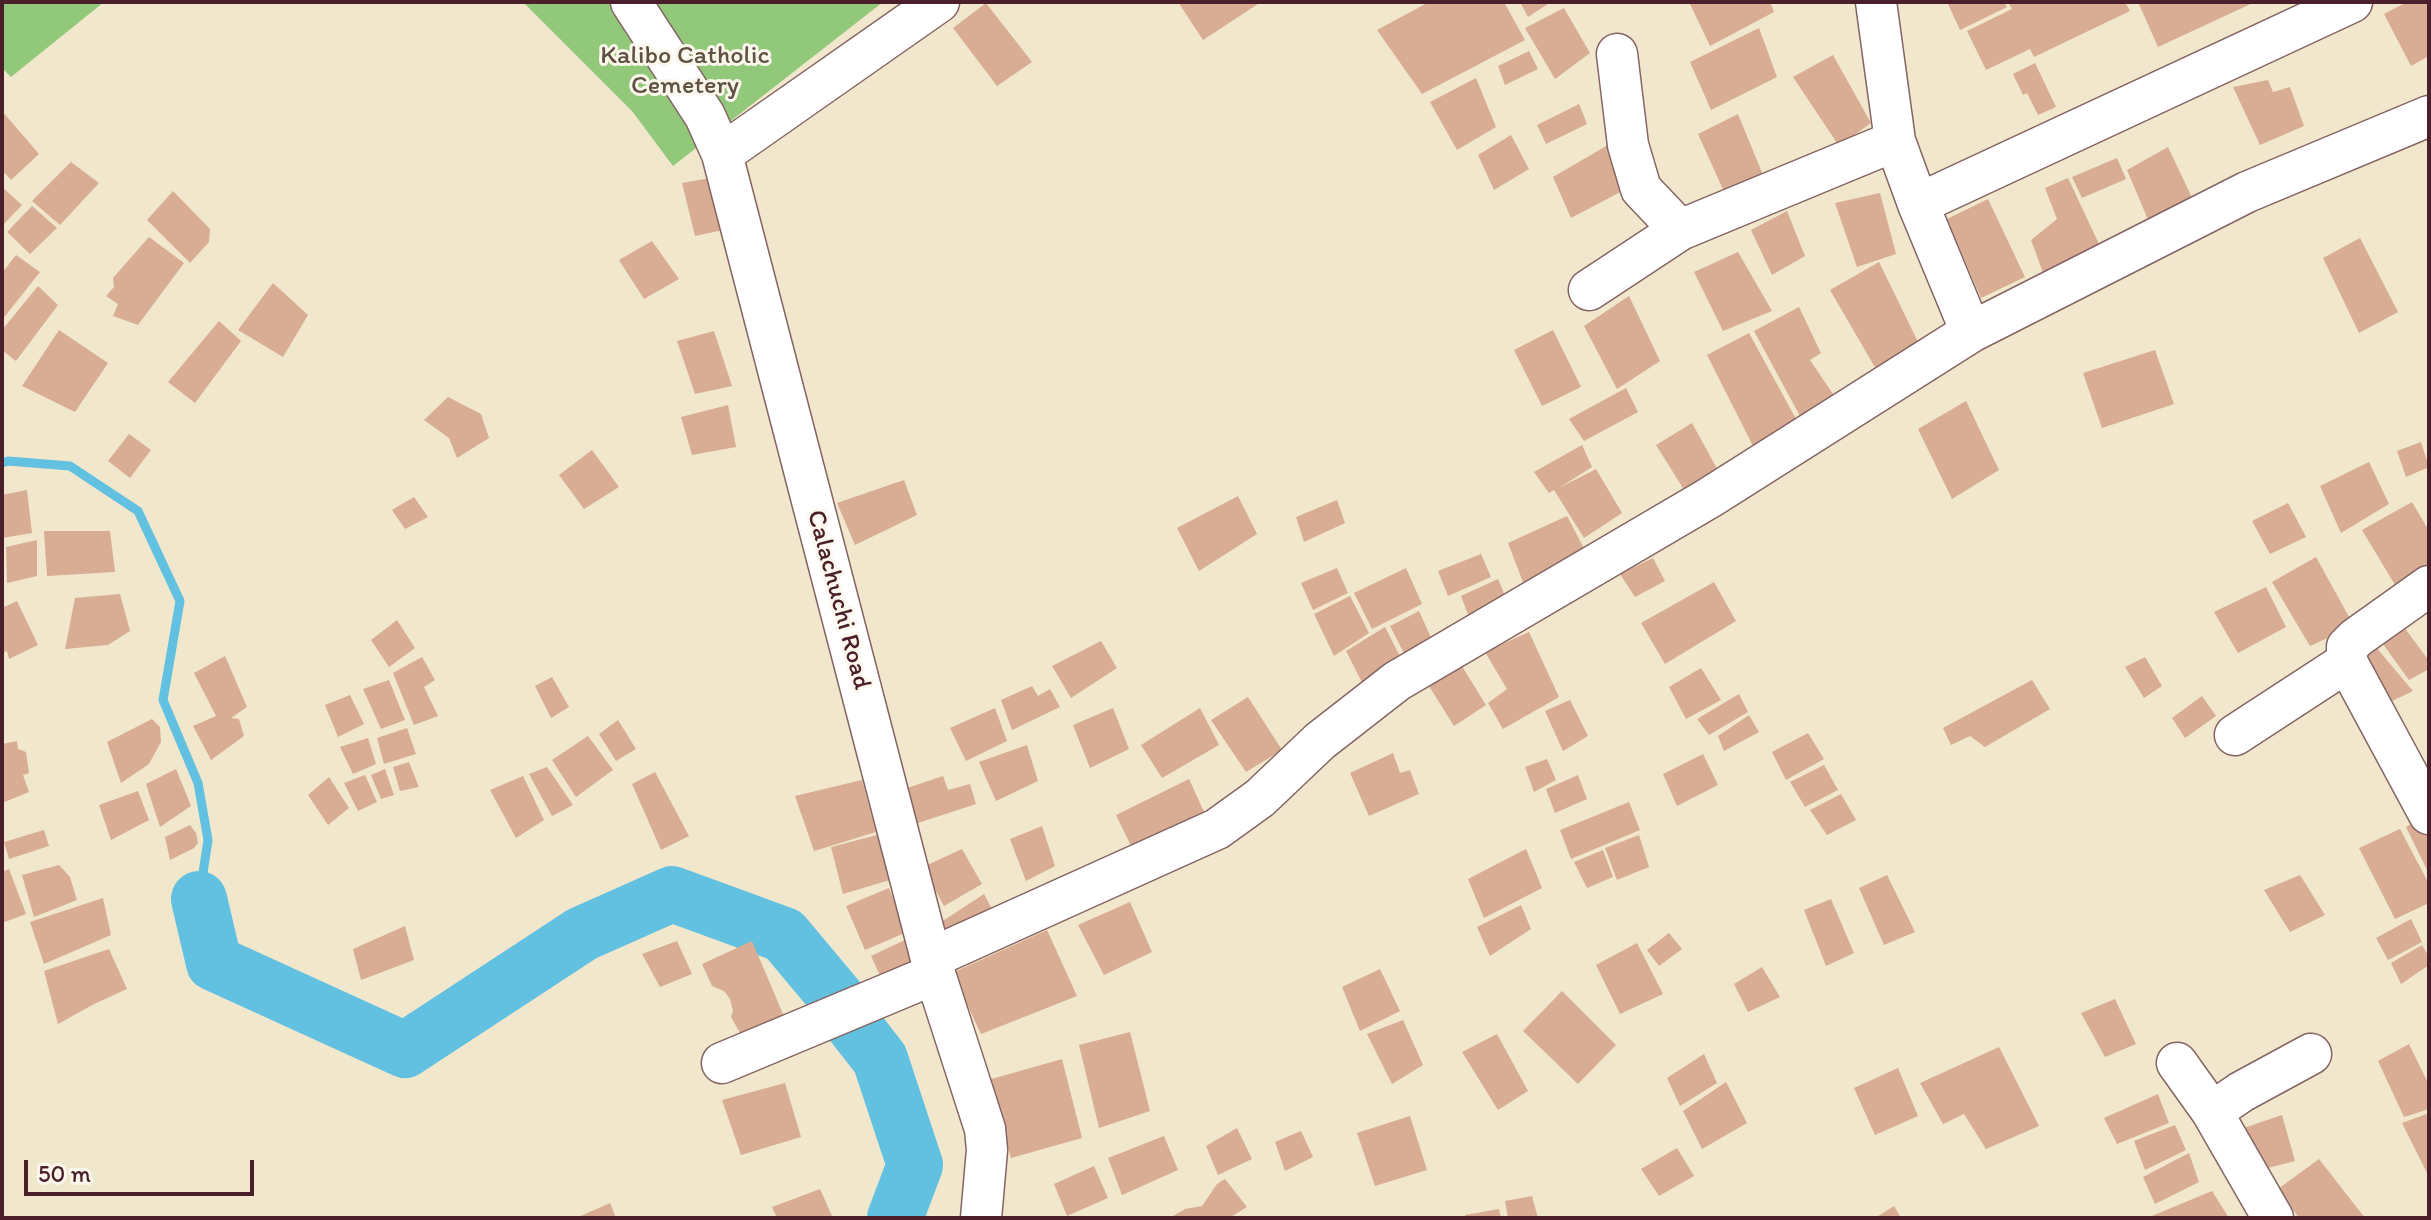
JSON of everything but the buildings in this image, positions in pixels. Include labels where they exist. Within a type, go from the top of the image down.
[{"type":"street","points":[[722,154],[939,2]]},
{"type":"street","points":[[1876,2],[1895,141],[1971,332]]},
{"type":"street","points":[[1918,204],[2352,2]]},
{"type":"street","name":"Calachuchi Road","points":[[640,5],[705,116],[722,154],[933,966],[985,1129],[987,1150],[981,1218]]},
{"type":"street","points":[[1617,54],[1628,145],[1641,189],[1680,230]]},
{"type":"street","points":[[722,1063],[933,966],[1217,829],[1260,798],[1320,741],[1397,681],[1709,498],[1971,332],[2247,192],[2429,116]]},
{"type":"street","points":[[1589,290],[1680,230],[1895,141]]},
{"type":"street","points":[[2429,586],[2347,647],[2347,662],[2429,814]]},
{"type":"street","points":[[2235,735],[2347,662]]},
{"type":"street","points":[[2212,1112],[2241,1092],[2311,1054]]},
{"type":"street","points":[[2177,1063],[2212,1112],[2273,1218]]},
{"type":"green space","points":[[2,2],[104,2],[11,77],[2,68]]},
{"type":"green space","name":"Kalibo Catholic Cemetery","points":[[523,2],[883,2],[673,166],[632,111]]},
{"type":"waterway","points":[[2,463],[70,466],[138,511],[180,601],[163,700],[198,783],[208,840],[199,899]]},
{"type":"waterway","points":[[199,899],[214,963],[405,1050],[582,934],[672,894],[784,935],[841,1003]]},
{"type":"waterway","points":[[848,1018],[880,1059],[915,1165],[895,1218]]}]
